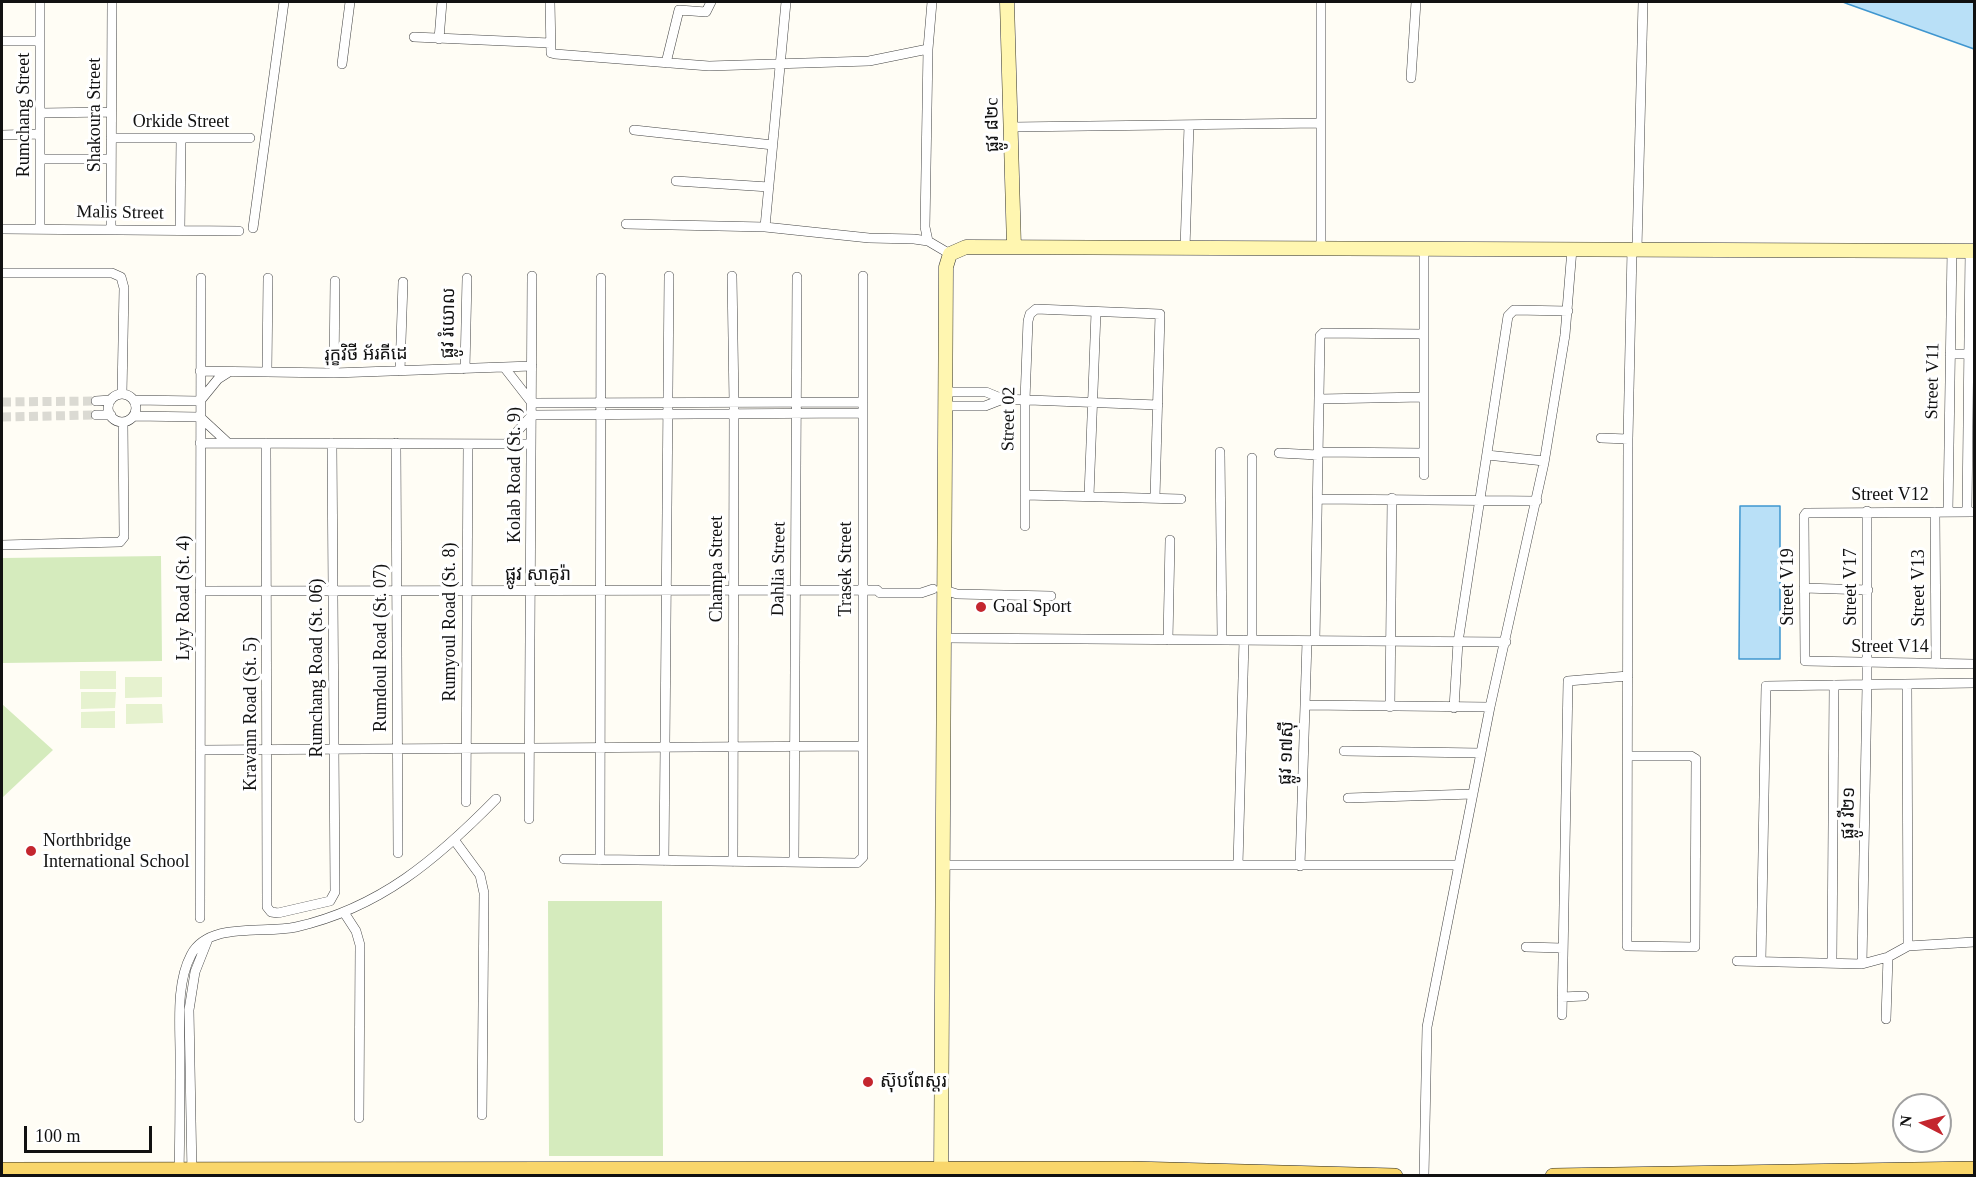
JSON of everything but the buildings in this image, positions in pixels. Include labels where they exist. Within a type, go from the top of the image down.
[{"type":"main road","points":[[1553,1176],[1974,1169]]},
{"type":"main road","points":[[2,1170],[959,1172],[1395,1176]]},
{"type":"street","name":"Rumchang Street","points":[[40,2],[40,229]]},
{"type":"street","name":"Shakoura Street","points":[[111,230],[112,2]]},
{"type":"street","points":[[253,228],[270,88],[284,2]]},
{"type":"street","points":[[342,64],[350,2]]},
{"type":"street","points":[[439,39],[442,2]]},
{"type":"street","points":[[550,2],[550,44],[551,53],[555,54],[709,66],[778,62],[869,61],[928,49]]},
{"type":"street","points":[[666,63],[679,10],[706,12],[711,2]]},
{"type":"street","points":[[765,227],[774,145],[778,62],[786,2]]},
{"type":"street","points":[[928,242],[925,227],[928,49],[932,2]]},
{"type":"street","name":"ផ្លូវ ៨២c","points":[[1007,2],[1014,247]]},
{"type":"street","points":[[1321,2],[1321,248]]},
{"type":"street","points":[[1411,78],[1416,2]]},
{"type":"street","points":[[1628,756],[1691,756],[1696,759],[1695,946],[1628,946],[1628,756],[1628,676],[1628,439],[1642,2]]},
{"type":"street","points":[[414,38],[550,44]]},
{"type":"street","points":[[2,41],[40,41]]},
{"type":"street","name":"Orkide Street","points":[[40,113],[111,112]]},
{"type":"street","points":[[1012,128],[1320,123]]},
{"type":"street","points":[[1185,248],[1189,125]]},
{"type":"street","points":[[634,130],[774,145]]},
{"type":"street","points":[[2,135],[40,134]]},
{"type":"street","name":"Orkide Street","points":[[111,138],[250,138]]},
{"type":"street","points":[[180,230],[181,138]]},
{"type":"street","points":[[40,159],[111,159]]},
{"type":"street","points":[[676,181],[769,187]]},
{"type":"street","points":[[626,224],[765,227],[928,242],[950,254]]},
{"type":"street","name":"Malis Street","points":[[2,228],[239,231]]},
{"type":"street","points":[[941,1172],[944,638],[938,589],[945,399],[946,267],[950,254],[966,247],[1972,250]]},
{"type":"street","points":[[1424,249],[1424,475]]},
{"type":"street","points":[[1424,1176],[1427,1027],[1490,706],[1537,501],[1568,311],[1572,249]]},
{"type":"street","name":"Street V11","points":[[1948,512],[1952,250]]},
{"type":"street","name":"Street V11","points":[[1971,512],[1968,450],[1972,354],[1972,250]]},
{"type":"street","points":[[2,273],[112,273],[121,277],[124,288],[122,394]]},
{"type":"street","name":"Kolab Road (St. 9)","points":[[529,819],[532,276]]},
{"type":"street","points":[[664,861],[669,276]]},
{"type":"street","name":"Champa Street","points":[[732,276],[733,862]]},
{"type":"street","name":"Dahlia Street","points":[[794,862],[797,276]]},
{"type":"street","name":"Trasek Street","points":[[794,862],[856,863],[863,857],[863,276]]},
{"type":"street","name":"Lyly Road (St. 4)","points":[[200,918],[201,278]]},
{"type":"street","points":[[267,372],[268,278]]},
{"type":"street","name":"ផ្លូវ រំយោល","points":[[465,369],[467,278]]},
{"type":"street","points":[[600,860],[601,278]]},
{"type":"street","points":[[334,373],[335,281]]},
{"type":"street","points":[[400,371],[403,282]]},
{"type":"street","name":"Street 02","points":[[1025,526],[1025,400],[1030,314],[1036,309],[1096,312]]},
{"type":"street","points":[[1454,708],[1458,642],[1510,312],[1568,311]]},
{"type":"street","points":[[1089,496],[1096,312],[1160,314],[1155,498]]},
{"type":"street","name":"ផ្លូវ ១៧ស៊ី","points":[[1300,866],[1305,705],[1311,641],[1317,499],[1320,336],[1323,333],[1424,334]]},
{"type":"street","points":[[1950,354],[1972,354]]},
{"type":"street","name":"រុក្ខវិថី អ័រគីដេ","points":[[200,371],[334,373],[532,366]]},
{"type":"street","points":[[504,368],[532,403],[863,402]]},
{"type":"street","points":[[122,394],[134,400],[200,401],[218,379],[232,372]]},
{"type":"street","points":[[945,399],[986,392],[1003,399],[1158,405]]},
{"type":"street","points":[[96,401],[111,400],[122,394]]},
{"type":"street","points":[[1319,399],[1424,397]]},
{"type":"street","points":[[945,399],[985,406],[1003,399]]},
{"type":"street","points":[[111,400],[108,409],[116,421],[123,422],[134,416],[200,417],[226,442]]},
{"type":"street","points":[[134,400],[136,409],[134,416]]},
{"type":"street","points":[[506,444],[532,414],[862,413]]},
{"type":"street","points":[[96,416],[111,415]]},
{"type":"street","points":[[2,545],[120,542],[124,537],[123,422]]},
{"type":"street","points":[[1600,438],[1628,439]]},
{"type":"street","points":[[200,443],[531,444]]},
{"type":"street","name":"Kravann Road (St. 5)","points":[[266,443],[267,907],[271,912],[278,913],[330,900],[335,892]]},
{"type":"street","name":"Rumchang Road (St. 06)","points":[[332,443],[335,892]]},
{"type":"street","name":"Rumdoul Road (St. 07)","points":[[396,443],[398,853]]},
{"type":"street","name":"Rumyoul Road (St. 8)","points":[[466,802],[468,444]]},
{"type":"street","points":[[1948,449],[1968,450]]},
{"type":"street","points":[[1220,452],[1222,640]]},
{"type":"street","points":[[1279,453],[1424,453]]},
{"type":"street","points":[[1486,455],[1544,461]]},
{"type":"street","points":[[1238,866],[1248,640],[1252,458]]},
{"type":"street","points":[[1025,495],[1181,499]]},
{"type":"street","points":[[1390,707],[1392,498]]},
{"type":"street","points":[[1317,499],[1537,501]]},
{"type":"street","name":"Street V17","points":[[1867,512],[1867,663]]},
{"type":"street","name":"Street V13","points":[[1935,512],[1936,664]]},
{"type":"street","name":"Street V12","points":[[1805,514],[1971,512]]},
{"type":"street","name":"Street V19","points":[[1805,514],[1805,661]]},
{"type":"street","points":[[1168,640],[1170,540]]},
{"type":"street","name":"ផ្លូវ សាគូរ៉ា","points":[[877,590],[880,587],[921,586],[957,594],[1051,596]]},
{"type":"street","points":[[1804,588],[1868,590]]},
{"type":"street","name":"ផ្លូវ សាគូរ៉ា","points":[[200,591],[795,592],[877,590],[880,593],[921,593],[938,589]]},
{"type":"street","points":[[944,638],[1506,642]]},
{"type":"street","name":"Street V14","points":[[1805,661],[1974,664]]},
{"type":"street","name":"ផ្លូវ វី២១","points":[[1862,964],[1867,663]]},
{"type":"street","points":[[1947,664],[1947,684]]},
{"type":"street","points":[[1562,1015],[1568,681],[1628,676]]},
{"type":"street","points":[[1761,961],[1764,688],[1770,684],[1974,683]]},
{"type":"street","points":[[1907,684],[1908,946]]},
{"type":"street","points":[[1832,961],[1834,685]]},
{"type":"street","points":[[1305,705],[1454,708],[1490,706]]},
{"type":"street","points":[[200,750],[863,746]]},
{"type":"street","points":[[1344,751],[1481,753]]},
{"type":"street","points":[[1348,798],[1473,794]]},
{"type":"street","points":[[186,1172],[189,1010],[195,972],[208,939],[229,932],[294,927],[345,914],[399,883],[455,841],[496,799]]},
{"type":"street","points":[[455,841],[480,874],[484,893],[482,1115]]},
{"type":"street","points":[[564,860],[794,862]]},
{"type":"street","points":[[942,865],[1458,865]]},
{"type":"street","points":[[345,914],[356,931],[360,945],[359,1118]]},
{"type":"street","points":[[1737,961],[1832,961],[1862,964],[1888,957],[1908,946],[1974,942]]},
{"type":"street","points":[[1526,947],[1562,948]]},
{"type":"street","points":[[1886,1019],[1888,957]]},
{"type":"street","points":[[1562,997],[1584,996]]},
{"type":"green space","points":[[161,556],[162,661],[2,663],[2,558]]},
{"type":"green space","points":[[80,671],[116,671],[116,689],[80,689]]},
{"type":"green space","points":[[125,677],[162,677],[162,697],[125,698]]},
{"type":"green space","points":[[81,692],[116,692],[115,708],[81,709]]},
{"type":"green space","points":[[2,704],[53,750],[2,798]]},
{"type":"green space","points":[[126,704],[162,704],[163,723],[126,724]]},
{"type":"green space","points":[[115,711],[115,728],[81,728],[81,712]]},
{"type":"green space","points":[[548,901],[662,901],[663,1156],[549,1156]]},
{"type":"water","points":[[1843,2],[1974,2],[1974,49],[1848,4]]},
{"type":"water","points":[[1740,506],[1780,506],[1780,659],[1739,659]]},
{"type":"tunnel","points":[[2,402],[96,401]]},
{"type":"tunnel","points":[[2,417],[96,415]]},
{"type":"place","name":"Goal Sport","points":[[981,607]]},
{"type":"place","name":"Northbridge International School","points":[[31,851]]},
{"type":"place","name":"ស៊ុបពែស្តរ","points":[[868,1082]]}]
